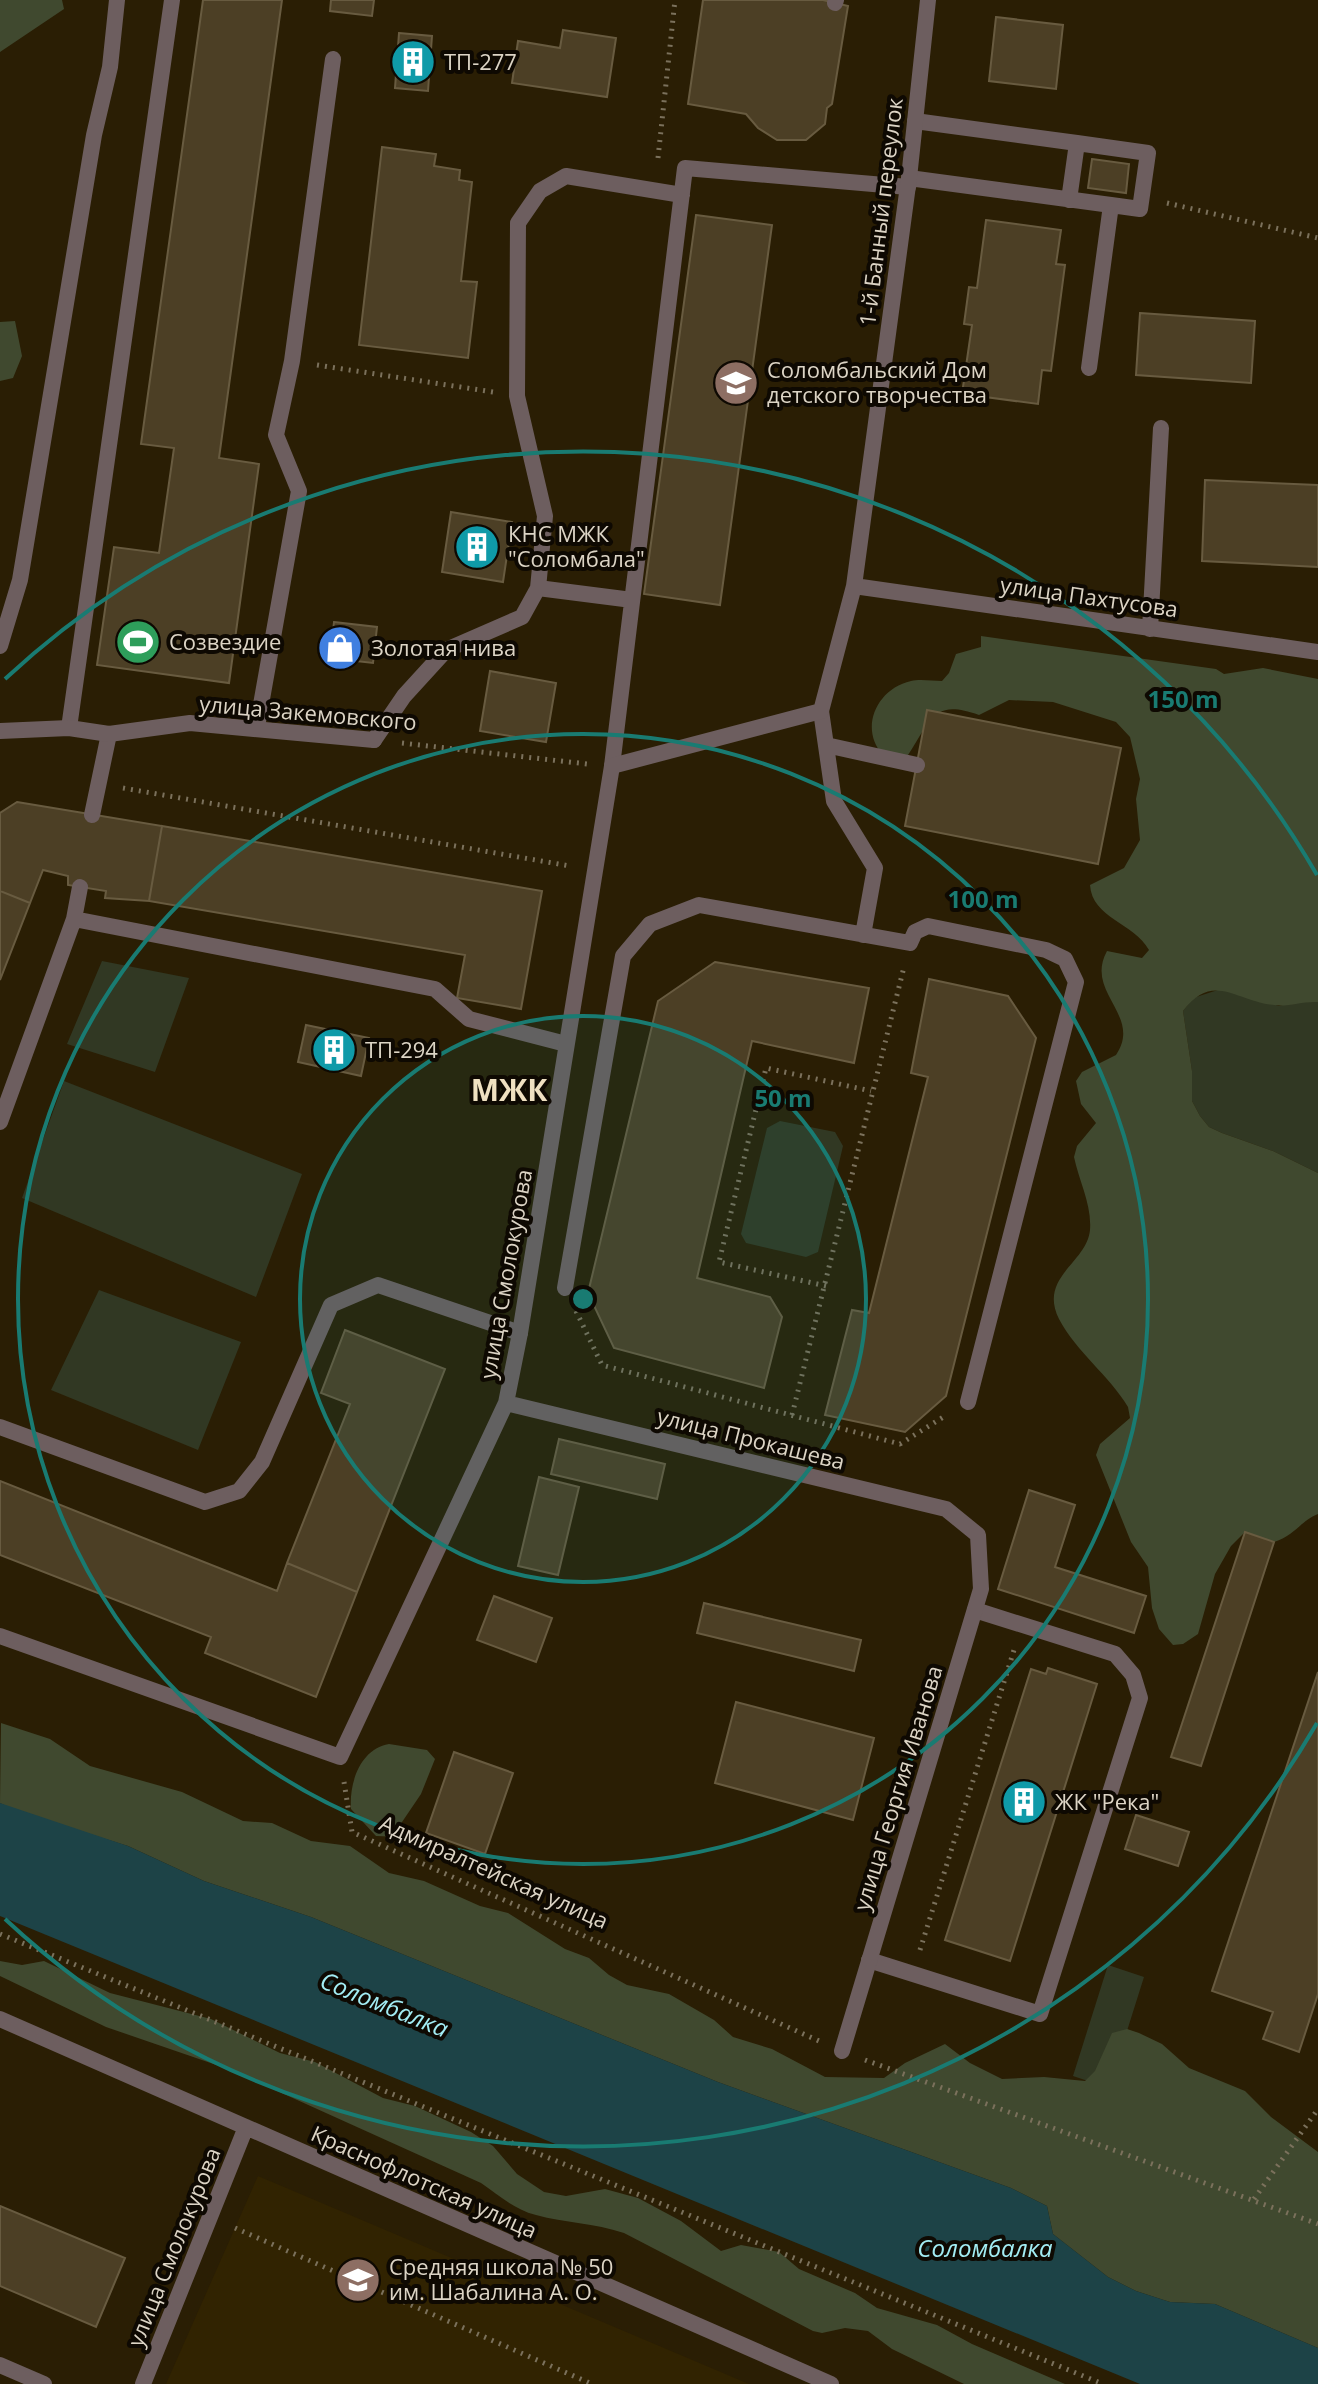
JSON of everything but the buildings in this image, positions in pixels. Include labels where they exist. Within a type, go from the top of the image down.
[{"type":"street","points":[[0,646],[20,580],[94,135],[110,67],[117,0]]},
{"type":"street","points":[[69,728],[172,0]]},
{"type":"street","name":"1-й Банный переулок","points":[[821,711],[854,586],[909,182],[928,0]]},
{"type":"street","points":[[257,727],[299,491],[276,435],[292,361],[333,59]]},
{"type":"street","points":[[374,740],[404,696],[446,650],[522,617],[538,588],[545,516],[517,396],[518,223],[540,191],[566,176],[654,193],[682,195],[685,168],[909,182],[1140,209],[1148,153],[915,121]]},
{"type":"street","points":[[1069,200],[1077,143]]},
{"type":"street","name":"улица Смолокурова","points":[[340,1757],[506,1403],[612,766],[682,195]]},
{"type":"street","points":[[1089,368],[1111,205]]},
{"type":"street","points":[[1150,629],[1161,428]]},
{"type":"street","name":"улица Пахтусова","points":[[854,586],[1318,652]]},
{"type":"street","points":[[538,588],[632,600]]},
{"type":"street","points":[[612,766],[821,711],[834,801],[875,868],[863,935]]},
{"type":"street","name":"улица Закемовского","points":[[0,731],[69,728],[109,734],[190,723],[374,740]]},
{"type":"street","points":[[92,815],[109,734]]},
{"type":"street","points":[[826,745],[917,765]]},
{"type":"street","points":[[0,1122],[74,919],[80,887]]},
{"type":"street","points":[[565,1288],[623,956],[650,924],[699,905],[910,943],[915,932],[928,926],[1046,950],[1065,959],[1076,982],[968,1402]]},
{"type":"street","points":[[74,919],[435,989],[469,1019],[566,1044]]},
{"type":"street","points":[[0,1427],[205,1502],[239,1491],[262,1462],[331,1305],[378,1285],[520,1333]]},
{"type":"street","name":"улица Прокашева","points":[[506,1403],[946,1509],[978,1535]]},
{"type":"street","name":"улица Георгия Иванова","points":[[842,2051],[981,1589],[978,1535]]},
{"type":"street","points":[[869,1960],[1040,2014],[1140,1698],[1137,1686],[1115,1654],[975,1610]]},
{"type":"street","points":[[0,1636],[340,1757]]},
{"type":"street","name":"Краснофлотская улица","points":[[0,2019],[831,2384]]},
{"type":"street","name":"улица Смолокурова","points":[[143,2384],[246,2127]]},
{"type":"street","points":[[0,2365],[44,2384]]},
{"type":"path","points":[[654,193],[675,0]]},
{"type":"path","points":[[1154,200],[1318,238]]},
{"type":"path","points":[[292,361],[517,396]]},
{"type":"path","name":"улица Закемовского","points":[[374,740],[612,766]]},
{"type":"path","points":[[98,784],[594,870]]},
{"type":"path","points":[[792,1415],[910,943]]},
{"type":"path","points":[[826,1286],[719,1262],[766,1068],[871,1091]]},
{"type":"path","points":[[565,1288],[602,1365],[900,1444],[968,1402]]},
{"type":"path","points":[[912,1974],[1022,1625]]},
{"type":"path","name":"Адмиралтейская улица","points":[[340,1757],[352,1832],[842,2051]]},
{"type":"path","points":[[0,1934],[1103,2384]]},
{"type":"path","points":[[842,2051],[1318,2224]]},
{"type":"path","points":[[1254,2199],[1318,2109]]},
{"type":"path","points":[[208,2216],[592,2384]]},
{"type":"shaded area","name":"Средняя школа № 50 им. Шабалина А. О.","points":[[258,2176],[749,2384],[166,2384]]},
{"type":"green space","points":[[0,0],[62,0],[64,9],[0,52]]},
{"type":"green space","points":[[15,321],[22,356],[13,378],[0,381],[0,322]]},
{"type":"green space","points":[[981,636],[1216,669],[1224,674],[1263,668],[1318,679],[1318,1002],[1274,1005],[1215,990],[1194,999],[1183,1011],[1192,1071],[1192,1101],[1209,1127],[1273,1151],[1318,1173],[1318,1514],[1288,1536],[1274,1542],[1244,1533],[1231,1546],[1215,1574],[1198,1634],[1183,1644],[1173,1645],[1159,1629],[1152,1608],[1148,1567],[1131,1542],[1096,1455],[1100,1444],[1130,1418],[1128,1407],[1066,1331],[1054,1304],[1059,1281],[1081,1252],[1090,1230],[1087,1202],[1074,1157],[1077,1146],[1096,1123],[1081,1104],[1076,1081],[1082,1072],[1116,1055],[1122,1041],[1123,1028],[1102,979],[1102,966],[1107,951],[1142,958],[1149,950],[1134,933],[1098,905],[1090,885],[1124,868],[1140,840],[1136,799],[1140,779],[1130,737],[1116,722],[1053,702],[1009,700],[979,715],[963,710],[942,711],[928,723],[908,755],[883,755],[872,734],[872,722],[880,701],[888,692],[911,681],[942,681],[949,673],[956,654],[981,647]]},
{"type":"green space","points":[[102,961],[189,978],[155,1072],[67,1044]]},
{"type":"green space","points":[[1221,989],[1279,1006],[1297,1001],[1318,1002],[1318,1173],[1273,1151],[1209,1127],[1192,1101],[1192,1071],[1183,1011],[1193,998]]},
{"type":"green space","points":[[64,1081],[302,1174],[256,1297],[22,1198]]},
{"type":"green space","points":[[780,1121],[835,1132],[843,1146],[818,1252],[806,1257],[746,1243],[741,1234],[767,1128]]},
{"type":"green space","points":[[99,1290],[241,1342],[198,1450],[51,1390]]},
{"type":"green space","points":[[1,1723],[50,1739],[90,1766],[182,1792],[243,1821],[272,1823],[311,1841],[350,1846],[389,1873],[424,1881],[480,1906],[508,1913],[565,1949],[589,1958],[627,1985],[669,1994],[714,2020],[733,2037],[772,2049],[825,2077],[884,2078],[905,2063],[945,2044],[970,2063],[1002,2079],[1044,2077],[1085,2081],[1095,2071],[1112,2033],[1127,2029],[1139,2033],[1162,2044],[1189,2068],[1245,2091],[1271,2117],[1318,2152],[1318,2348],[1215,2304],[1170,2302],[1136,2291],[1108,2277],[1053,2234],[1047,2206],[1011,2188],[718,2082],[311,1917],[204,1881],[128,1846],[16,1811],[0,1803]]},
{"type":"green space","points":[[389,1744],[427,1750],[435,1759],[421,1794],[400,1825],[402,1837],[376,1836],[351,1809],[352,1789],[358,1769],[371,1753]]},
{"type":"green space","points":[[0,1961],[22,1965],[44,1961],[110,1993],[211,2019],[280,2053],[315,2062],[383,2098],[415,2106],[471,2132],[493,2146],[517,2174],[544,2192],[566,2196],[605,2189],[638,2198],[681,2221],[721,2251],[741,2245],[779,2252],[799,2269],[855,2293],[877,2308],[937,2325],[972,2344],[1065,2384],[964,2384],[892,2349],[868,2331],[845,2328],[822,2333],[813,2331],[624,2233],[547,2218],[520,2209],[481,2183],[231,2070],[106,2027],[0,1976]]},
{"type":"green space","points":[[1108,1965],[1144,1977],[1109,2088],[1073,2076]]},
{"type":"water","name":"Соломбалка","points":[[0,1803],[128,1846],[204,1881],[311,1917],[718,2082],[1011,2188],[1047,2206],[1053,2234],[1108,2277],[1136,2291],[1170,2302],[1215,2304],[1318,2348],[1318,2384],[1140,2384],[0,1916]]},
{"type":"place","name":"ТП-277","points":[[413,62]]},
{"type":"place","name":"Соломбальский Дом детского творчества","points":[[736,383]]},
{"type":"place","name":"КНС МЖК \"Соломбала\"","points":[[477,547]]},
{"type":"place","name":"Созвездие","points":[[138,642]]},
{"type":"place","name":"Золотая нива","points":[[340,648]]},
{"type":"place","name":"ТП-294","points":[[334,1050]]},
{"type":"place","name":"ЖК \"Река\"","points":[[1024,1802]]},
{"type":"place","name":"Средняя школа № 50 им. Шабалина А. О.","points":[[358,2280]]},
{"type":"district","name":"МЖК","points":[[509,1091]]}]
